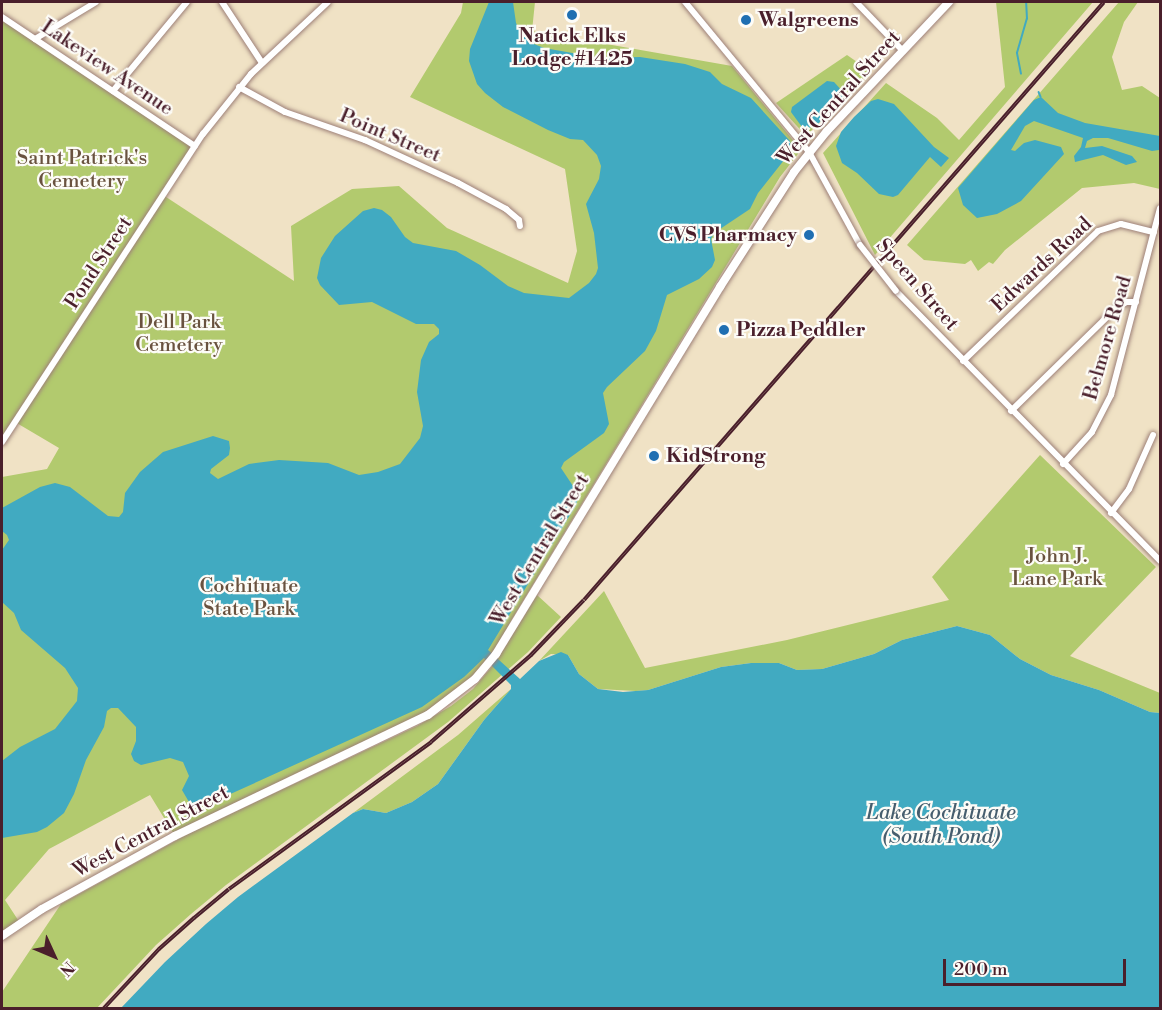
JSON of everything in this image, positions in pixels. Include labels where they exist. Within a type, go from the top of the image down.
[{"type":"main road","name":"West Central Street","points":[[2,936],[42,909],[175,836],[428,715],[457,695],[496,654],[778,194],[809,152],[949,2]]},
{"type":"street","points":[[34,39],[96,2]]},
{"type":"street","points":[[113,91],[187,2]]},
{"type":"street","points":[[222,2],[262,63]]},
{"type":"street","name":"Pond Street","points":[[2,442],[195,146],[239,87],[328,2]]},
{"type":"street","name":"Speen Street","points":[[685,2],[809,152],[860,245],[896,291],[1111,513],[1161,561]]},
{"type":"street","points":[[856,2],[903,51]]},
{"type":"street","name":"Lakeview Avenue","points":[[2,17],[195,146]]},
{"type":"street","name":"Point Street","points":[[239,87],[285,112],[365,140],[458,183],[506,209],[519,220],[520,226]]},
{"type":"street","name":"Belmore Road","points":[[1063,464],[1088,438],[1109,401],[1161,208]]},
{"type":"street","name":"Edwards Road","points":[[963,361],[1098,231],[1121,224],[1154,232]]},
{"type":"street","points":[[1011,411],[1119,306],[1126,302],[1136,302]]},
{"type":"street","points":[[1111,513],[1129,489],[1153,435]]},
{"type":"green space","name":"Cochituate State Park","points":[[463,2],[535,2],[532,31],[732,66],[801,150],[780,177],[512,619],[491,660],[441,707],[175,836],[150,795],[49,849],[5,900],[20,923],[2,936],[2,477],[47,469],[59,448],[15,422],[2,442],[2,17],[195,146],[163,195],[294,281],[291,226],[352,189],[399,186],[447,228],[568,283],[577,251],[565,169],[410,97],[461,13]]},
{"type":"green space","points":[[996,2],[1093,2],[875,255],[823,153],[886,83],[937,118],[959,140],[1005,87]]},
{"type":"green space","points":[[1119,2],[1138,2],[1124,22],[1112,57],[1122,90],[1142,86],[1160,98],[1160,189],[1134,183],[1082,188],[1005,250],[993,264],[989,262],[978,271],[971,260],[965,264],[924,260],[907,245]]},
{"type":"green space","points":[[847,55],[870,71],[806,136],[776,103]]},
{"type":"green space","name":"John J. Lane Park","points":[[1040,455],[1156,567],[1070,656],[1160,693],[1160,713],[1150,712],[1099,690],[1051,675],[1020,659],[990,635],[957,626],[902,640],[874,654],[822,669],[797,670],[779,663],[751,663],[721,667],[648,690],[598,689],[579,674],[568,655],[551,654],[539,661],[604,591],[645,668],[787,640],[949,600],[932,577]]},
{"type":"green space","points":[[537,595],[561,617],[528,652],[448,722],[226,885],[156,945],[97,1008],[2,1008],[2,992],[61,904],[188,834],[417,726],[451,706],[473,689],[495,663]]},
{"type":"green space","points":[[511,689],[484,720],[438,784],[412,802],[386,813],[363,809],[353,813],[458,735]]},
{"type":"water","name":"Lake Cochituate (South Pond)","points":[[489,2],[513,2],[516,23],[520,30],[534,44],[544,48],[601,58],[640,57],[685,64],[710,72],[722,84],[751,98],[790,141],[792,150],[758,193],[750,209],[714,233],[711,239],[715,260],[712,267],[699,279],[667,295],[656,331],[645,351],[603,393],[609,424],[604,433],[564,462],[561,468],[579,495],[576,505],[488,650],[520,679],[539,661],[561,652],[568,655],[579,674],[598,689],[623,692],[648,690],[721,667],[751,663],[779,663],[797,670],[822,669],[874,654],[902,640],[957,626],[990,635],[1020,659],[1051,675],[1099,690],[1150,712],[1160,713],[1160,1008],[121,1008],[165,962],[238,897],[353,813],[363,809],[386,813],[412,802],[438,784],[484,720],[511,689],[511,685],[484,658],[464,677],[422,707],[226,796],[199,804],[189,802],[182,790],[189,776],[183,762],[170,758],[141,765],[134,761],[131,754],[136,741],[136,727],[118,708],[111,708],[107,711],[104,727],[86,760],[74,794],[64,813],[37,832],[2,838],[2,761],[20,747],[55,729],[77,701],[78,688],[65,668],[21,630],[14,613],[2,602],[2,550],[9,540],[2,531],[2,508],[40,487],[55,483],[70,487],[108,516],[119,517],[123,512],[125,493],[140,472],[163,452],[213,436],[229,441],[230,448],[229,455],[211,469],[210,473],[218,479],[249,464],[279,460],[328,463],[359,475],[378,472],[400,464],[420,438],[423,426],[417,392],[421,360],[429,342],[439,334],[439,329],[434,324],[416,324],[372,302],[339,305],[320,285],[317,278],[321,258],[335,236],[363,211],[374,208],[382,210],[413,243],[456,251],[508,286],[524,293],[569,298],[589,283],[596,274],[598,268],[594,233],[586,204],[599,179],[601,166],[597,155],[583,140],[570,139],[548,130],[503,107],[477,84],[469,61],[470,49]]},
{"type":"water","points":[[827,81],[834,82],[844,93],[843,98],[817,125],[802,127],[791,112],[792,107]]},
{"type":"water","points":[[1041,97],[1058,113],[1085,123],[1160,136],[1159,150],[1152,151],[1108,138],[1093,138],[1087,141],[1085,148],[1102,146],[1132,156],[1137,162],[1126,165],[1103,155],[1075,162],[1074,156],[1081,147],[1083,138],[1034,121],[1025,126],[1011,150],[1015,151],[1024,143],[1035,140],[1061,147],[1064,154],[1021,201],[997,214],[977,218],[963,205],[958,188],[1034,100]]},
{"type":"water","points":[[878,99],[894,104],[934,147],[949,158],[941,167],[930,157],[898,195],[893,197],[879,194],[857,173],[842,163],[836,146],[841,132],[854,117],[871,101]]},
{"type":"waterway","points":[[1021,74],[1017,53],[1027,19],[1026,2]]},
{"type":"waterway","points":[[1039,92],[1041,97]]},
{"type":"railway","points":[[104,1008],[159,949],[229,889],[431,742],[531,655],[584,600],[1104,2]]},
{"type":"place","name":"Natick Elks Lodge #1425","points":[[572,15]]},
{"type":"place","name":"Walgreens","points":[[746,20]]},
{"type":"place","name":"CVS Pharmacy","points":[[809,235]]},
{"type":"place","name":"Pizza Peddler","points":[[724,330]]},
{"type":"place","name":"KidStrong","points":[[654,456]]},
{"type":"park label","name":"Saint Patrick's Cemetery","points":[[82,170]]},
{"type":"park label","name":"Dell Park Cemetery","points":[[179,334]]}]
